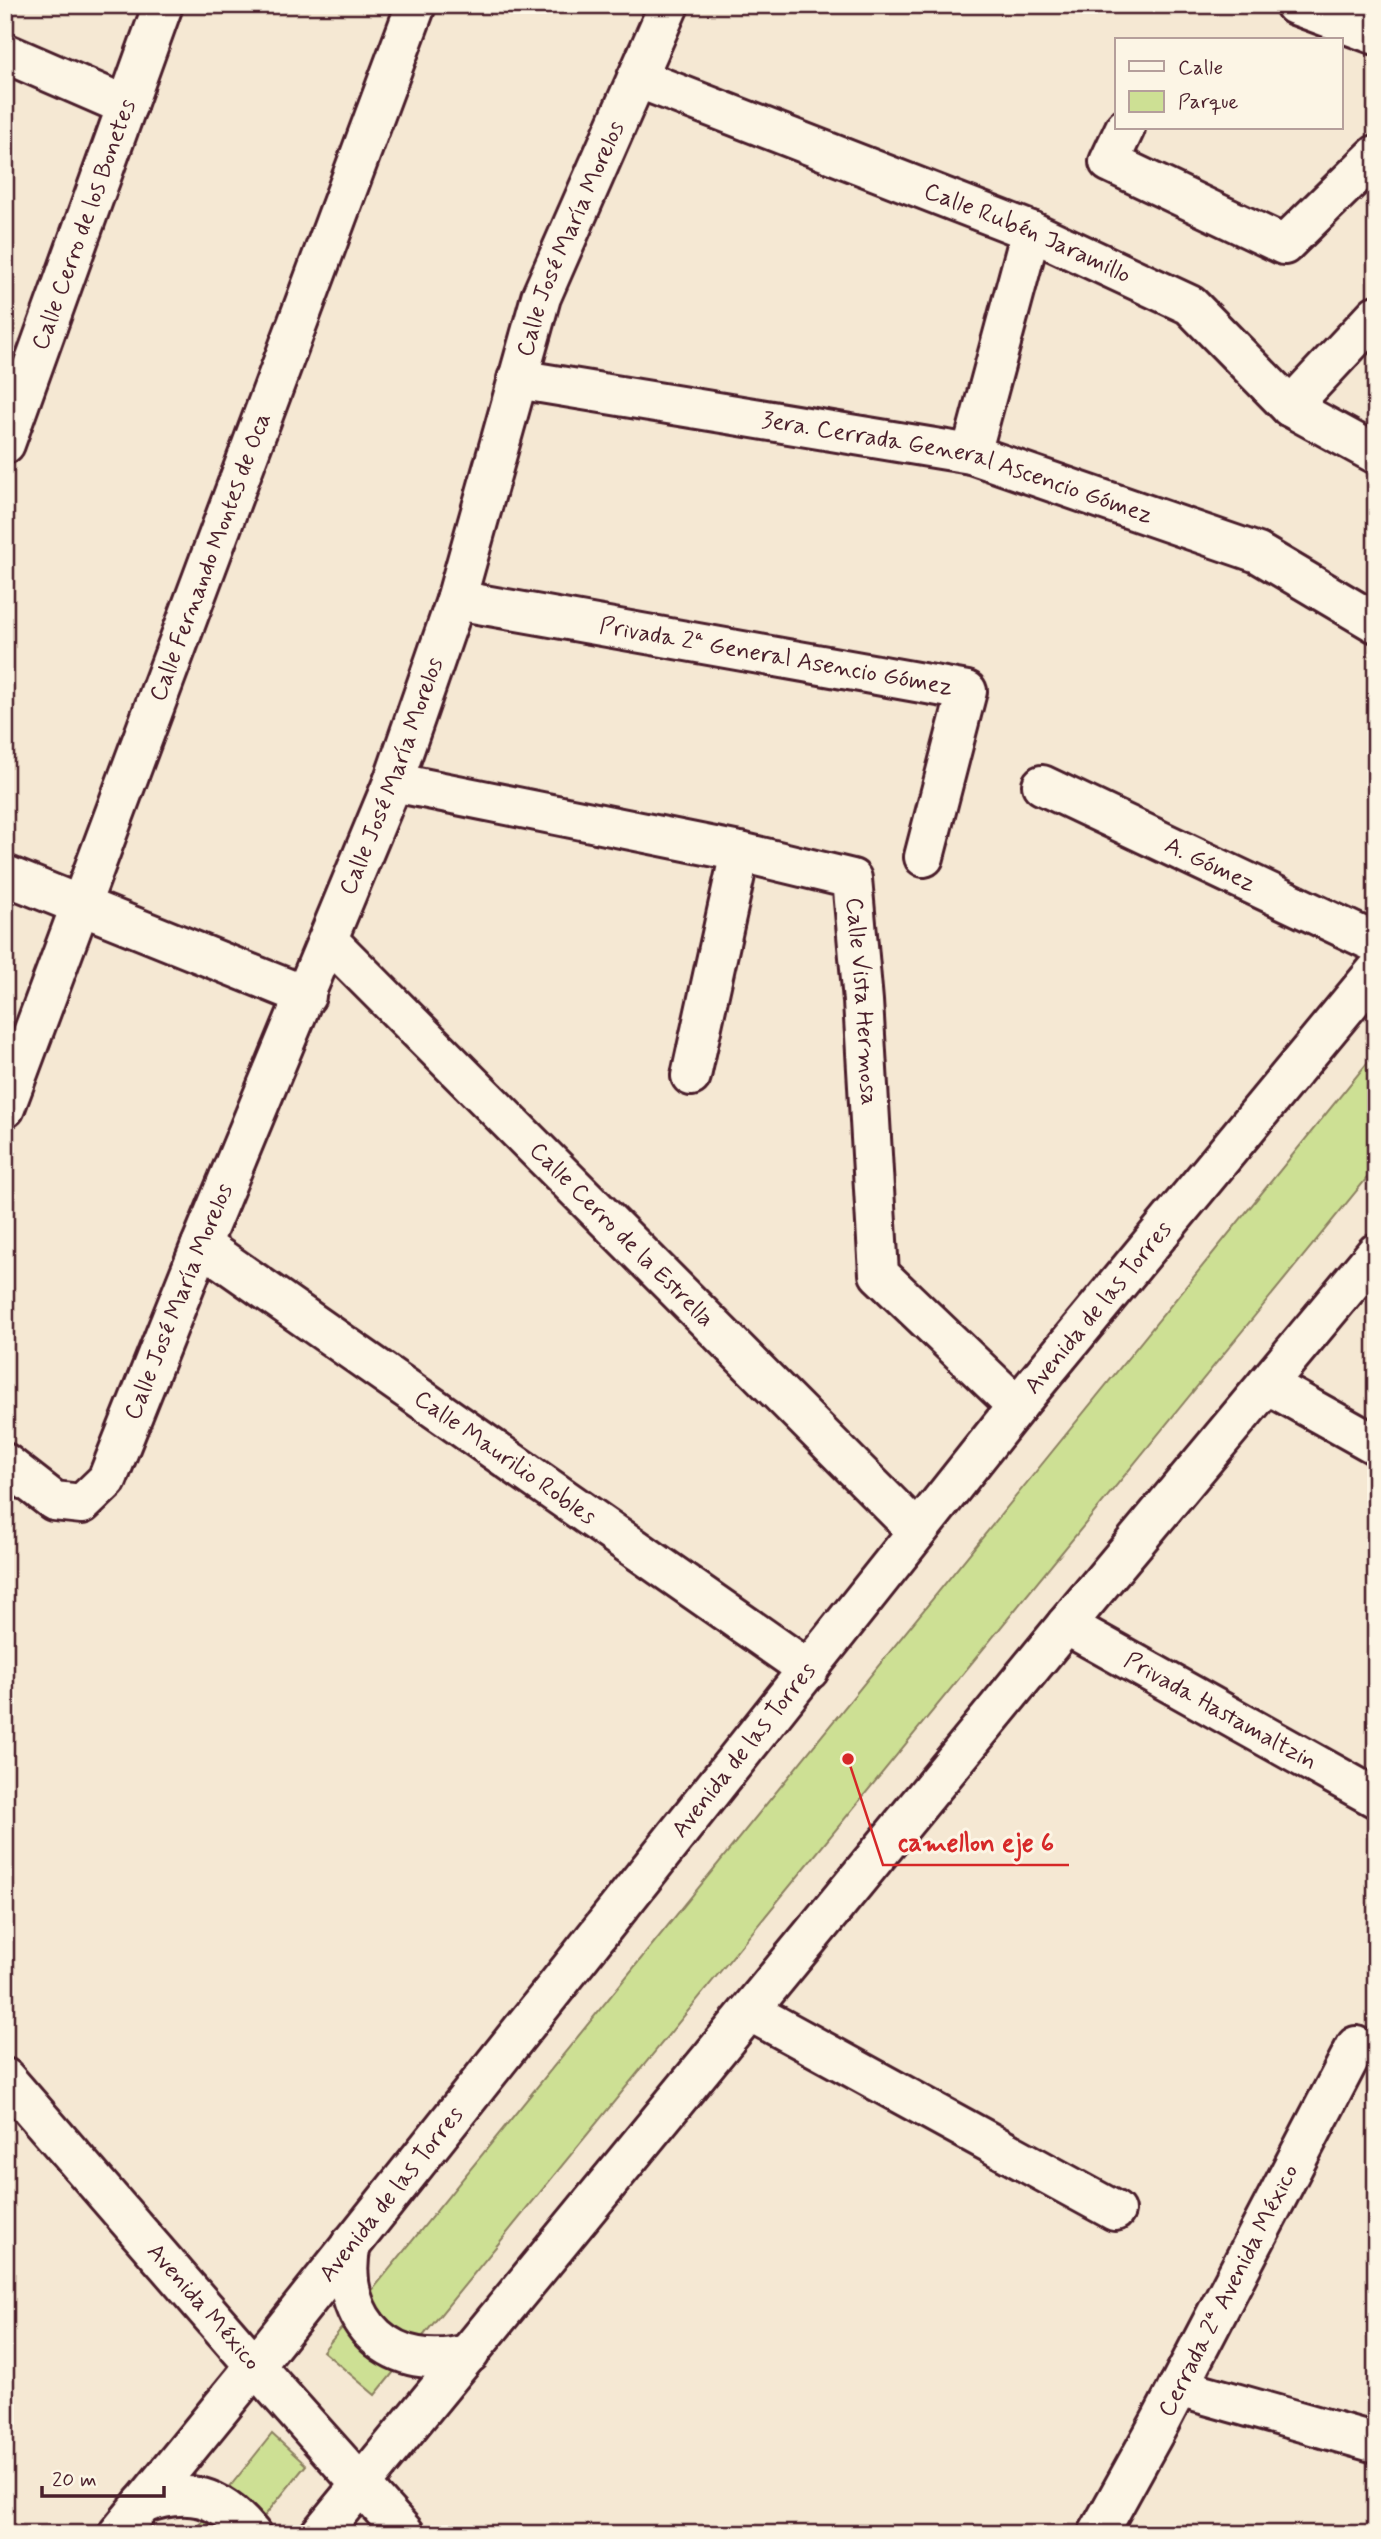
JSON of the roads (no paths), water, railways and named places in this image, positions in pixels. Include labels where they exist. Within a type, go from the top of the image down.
[{"type":"street","name":"Calle Cerro de los Bonetes","points":[[5,444],[163,5]]},
{"type":"street","name":"Calle Fernando Montes de Oca","points":[[5,1108],[416,5]]},
{"type":"street","name":"Calle José María Morelos","points":[[5,1463],[54,1501],[82,1504],[107,1480],[201,1245],[393,782],[456,600],[541,297],[669,5]]},
{"type":"street","points":[[1295,5],[1376,35]]},
{"type":"street","points":[[5,53],[127,106]]},
{"type":"street","name":"Calle Rubén Jaramillo","points":[[637,78],[1031,231],[1190,304],[1290,407],[1376,454]]},
{"type":"street","points":[[1124,130],[1109,162],[1284,245],[1376,156]]},
{"type":"street","points":[[971,454],[1031,231]]},
{"type":"street","points":[[1290,407],[1376,315]]},
{"type":"street","name":"3era. Cerrada General Ascencio Gómez","points":[[517,379],[971,454],[1258,553],[1376,623]]},
{"type":"street","name":"Privada 2ª General Asencio Gómez","points":[[456,600],[967,691],[924,857]]},
{"type":"street","name":"Calle Vista Hermosa","points":[[393,782],[740,852],[852,879],[863,1001],[879,1274],[1017,1406]]},
{"type":"street","name":"A. Gómez","points":[[1042,785],[1376,943]]},
{"type":"street","points":[[691,1076],[740,852]]},
{"type":"street","points":[[5,875],[306,996]]},
{"type":"street","name":"Calle Cerro de la Estrella","points":[[328,940],[917,1531]]},
{"type":"street","name":"Avenida de las Torres","points":[[118,2534],[255,2366],[1017,1406],[1376,971]]},
{"type":"street","name":"Calle Maurilio Robles","points":[[201,1245],[809,1670]]},
{"type":"street","points":[[320,2534],[1066,1625],[1376,1253]]},
{"type":"street","points":[[1267,1384],[1376,1445]]},
{"type":"street","name":"Privada Hastamaltzin","points":[[1066,1625],[1376,1798]]},
{"type":"street","points":[[751,2011],[1115,2211]]},
{"type":"street","name":"Cerrada 2ª Avenida México","points":[[1098,2534],[1356,2046]]},
{"type":"street","name":"Avenida México","points":[[5,2078],[405,2534]]},
{"type":"street","points":[[351,2244],[347,2272],[352,2301],[360,2318],[372,2333],[388,2346],[407,2355],[428,2360],[449,2359],[470,2353]]},
{"type":"street","points":[[1178,2387],[1376,2443]]},
{"type":"street","points":[[142,2504],[182,2494],[202,2497],[222,2505],[238,2518],[251,2534]]},
{"type":"place","name":"camellon eje 6","points":[[848,1759]]}]
